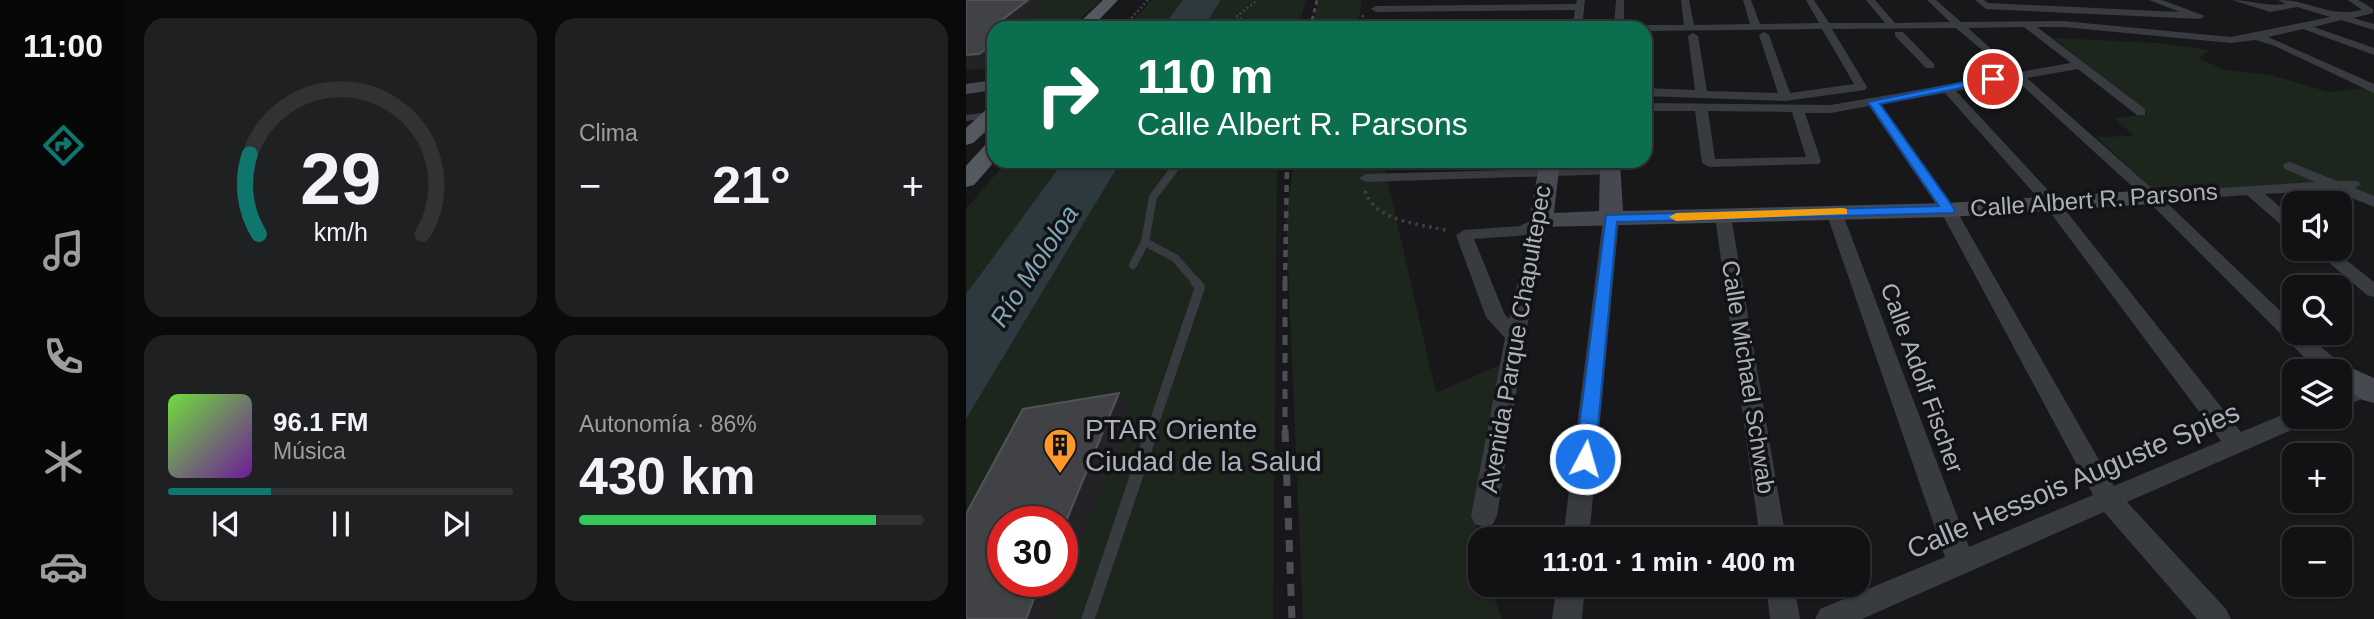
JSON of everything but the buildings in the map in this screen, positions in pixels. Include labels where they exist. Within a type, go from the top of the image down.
[{"type":"main road","points":[[1089,21],[1111,0]]},
{"type":"main road","points":[[966,139],[987,120]]},
{"type":"main road","points":[[966,180],[987,157]]},
{"type":"street","points":[[1619,21],[1620,0]]},
{"type":"street","points":[[1685,0],[1709,163],[1814,161],[1798,110]]},
{"type":"street","points":[[1747,0],[1785,97]]},
{"type":"street","points":[[1810,0],[1867,94],[1948,210],[2109,500],[2216,619]]},
{"type":"street","points":[[1870,0],[1930,66]]},
{"type":"street","points":[[1931,0],[1994,58]]},
{"type":"street","points":[[1979,0],[1986,6],[2200,16],[2152,0]]},
{"type":"street","points":[[2057,0],[2069,8]]},
{"type":"street","points":[[2236,0],[2270,9],[2290,4],[2358,24]]},
{"type":"street","points":[[1652,35],[1691,32],[1896,29],[2036,32],[2218,47],[2279,44],[2358,24],[2373,9],[2351,0]]},
{"type":"street","points":[[1377,9],[1581,3],[1578,21]]},
{"type":"street","points":[[2025,23],[2141,113]]},
{"type":"street","points":[[1896,29],[1958,24],[2063,24],[2231,40],[2302,27],[2358,24]]},
{"type":"street","points":[[2302,27],[2326,33],[2374,52]]},
{"type":"street","points":[[1652,29],[1691,32]]},
{"type":"street","points":[[2256,37],[2279,44],[2374,89]]},
{"type":"street","points":[[1652,106],[1701,100],[1867,94],[1947,87],[2081,65]]},
{"type":"street","points":[[2017,75],[2152,197],[2314,355],[2355,384]]},
{"type":"street","points":[[1947,87],[2053,205],[2237,444]]},
{"type":"street","points":[[1652,93],[1798,110],[1831,109],[1867,94]]},
{"type":"street","points":[[2374,193],[2295,164],[2374,202]]},
{"type":"street","points":[[1366,178],[1531,168]]},
{"type":"street","name":"Avenida Parque Chapultepec","points":[[1483,516],[1515,337],[1541,220],[1548,168]]},
{"type":"street","points":[[1577,527],[1611,218],[1609,168]]},
{"type":"street","name":"Calle Albert R. Parsons","points":[[1541,220],[1948,210],[2353,184]]},
{"type":"street","points":[[2249,189],[2282,217]]},
{"type":"street","name":"Calle Adolf Fischer","points":[[1834,212],[1961,563]]},
{"type":"street","name":"Calle Michael Schwab","points":[[1723,216],[1771,527]]},
{"type":"street","points":[[1515,337],[1496,317],[1464,235],[1524,231],[1541,220]]},
{"type":"street","points":[[2336,261],[2374,292]]},
{"type":"street","name":"Calle Hessois Auguste Spies","points":[[1830,619],[2282,425]]},
{"type":"street","points":[[1567,619],[1570,597]]},
{"type":"street","points":[[1782,597],[1785,619]]},
{"type":"lane","points":[[966,118],[987,115]]},
{"type":"lane","points":[[1133,265],[1145,242],[1153,197],[1175,168]]},
{"type":"lane","points":[[1088,619],[1200,288],[1175,258],[1145,242]]},
{"type":"path","points":[[1128,21],[1148,0]]},
{"type":"path","points":[[1243,21],[1237,16],[1238,13],[1258,0]]},
{"type":"path","points":[[1366,178],[1366,200],[1375,209],[1464,235]]},
{"type":"shaded area","points":[[1049,0],[1101,0],[1078,21],[1024,21]]},
{"type":"shaded area","points":[[1152,0],[1183,0],[1167,21],[1132,21]]},
{"type":"shaded area","points":[[1221,0],[1306,0],[1300,21],[1208,21]]},
{"type":"shaded area","points":[[1318,0],[1362,0],[1358,21],[1314,21]]},
{"type":"shaded area","points":[[2054,38],[2158,43],[2211,50],[2199,58],[2224,70],[2270,75],[2329,92],[2368,88],[2374,92],[2374,207],[2352,199],[2352,191],[2156,193],[2097,137],[2134,136],[2114,118],[2147,114]]},
{"type":"shaded area","points":[[1001,168],[1059,168],[966,294],[966,209]]},
{"type":"shaded area","points":[[1117,168],[1277,168],[1273,619],[966,619],[966,419]]},
{"type":"shaded area","points":[[1293,168],[1385,168],[1436,393],[1511,360],[1477,527],[1468,527],[1468,597],[1494,597],[1502,619],[1303,619],[1286,219]]},
{"type":"water","points":[[1183,0],[1221,0],[1208,21],[1167,21]]},
{"type":"water","name":"Río Mololoa","points":[[1059,168],[1117,168],[966,419],[966,294]]},
{"type":"railway","points":[[1312,21],[1317,0]]},
{"type":"railway","points":[[1285,283],[1287,168]]},
{"type":"railway","points":[[1285,283],[1285,430]]},
{"type":"railway","points":[[1285,430],[1292,619]]},
{"type":"slow traffic","points":[[1676,217],[1843,212]]},
{"type":"place","name":"PTAR Oriente Ciudad de la Salud","points":[[1060,475]]},
{"type":"route","points":[[1585,459],[1611,218],[1948,210],[1873,102],[1993,79]]}]
